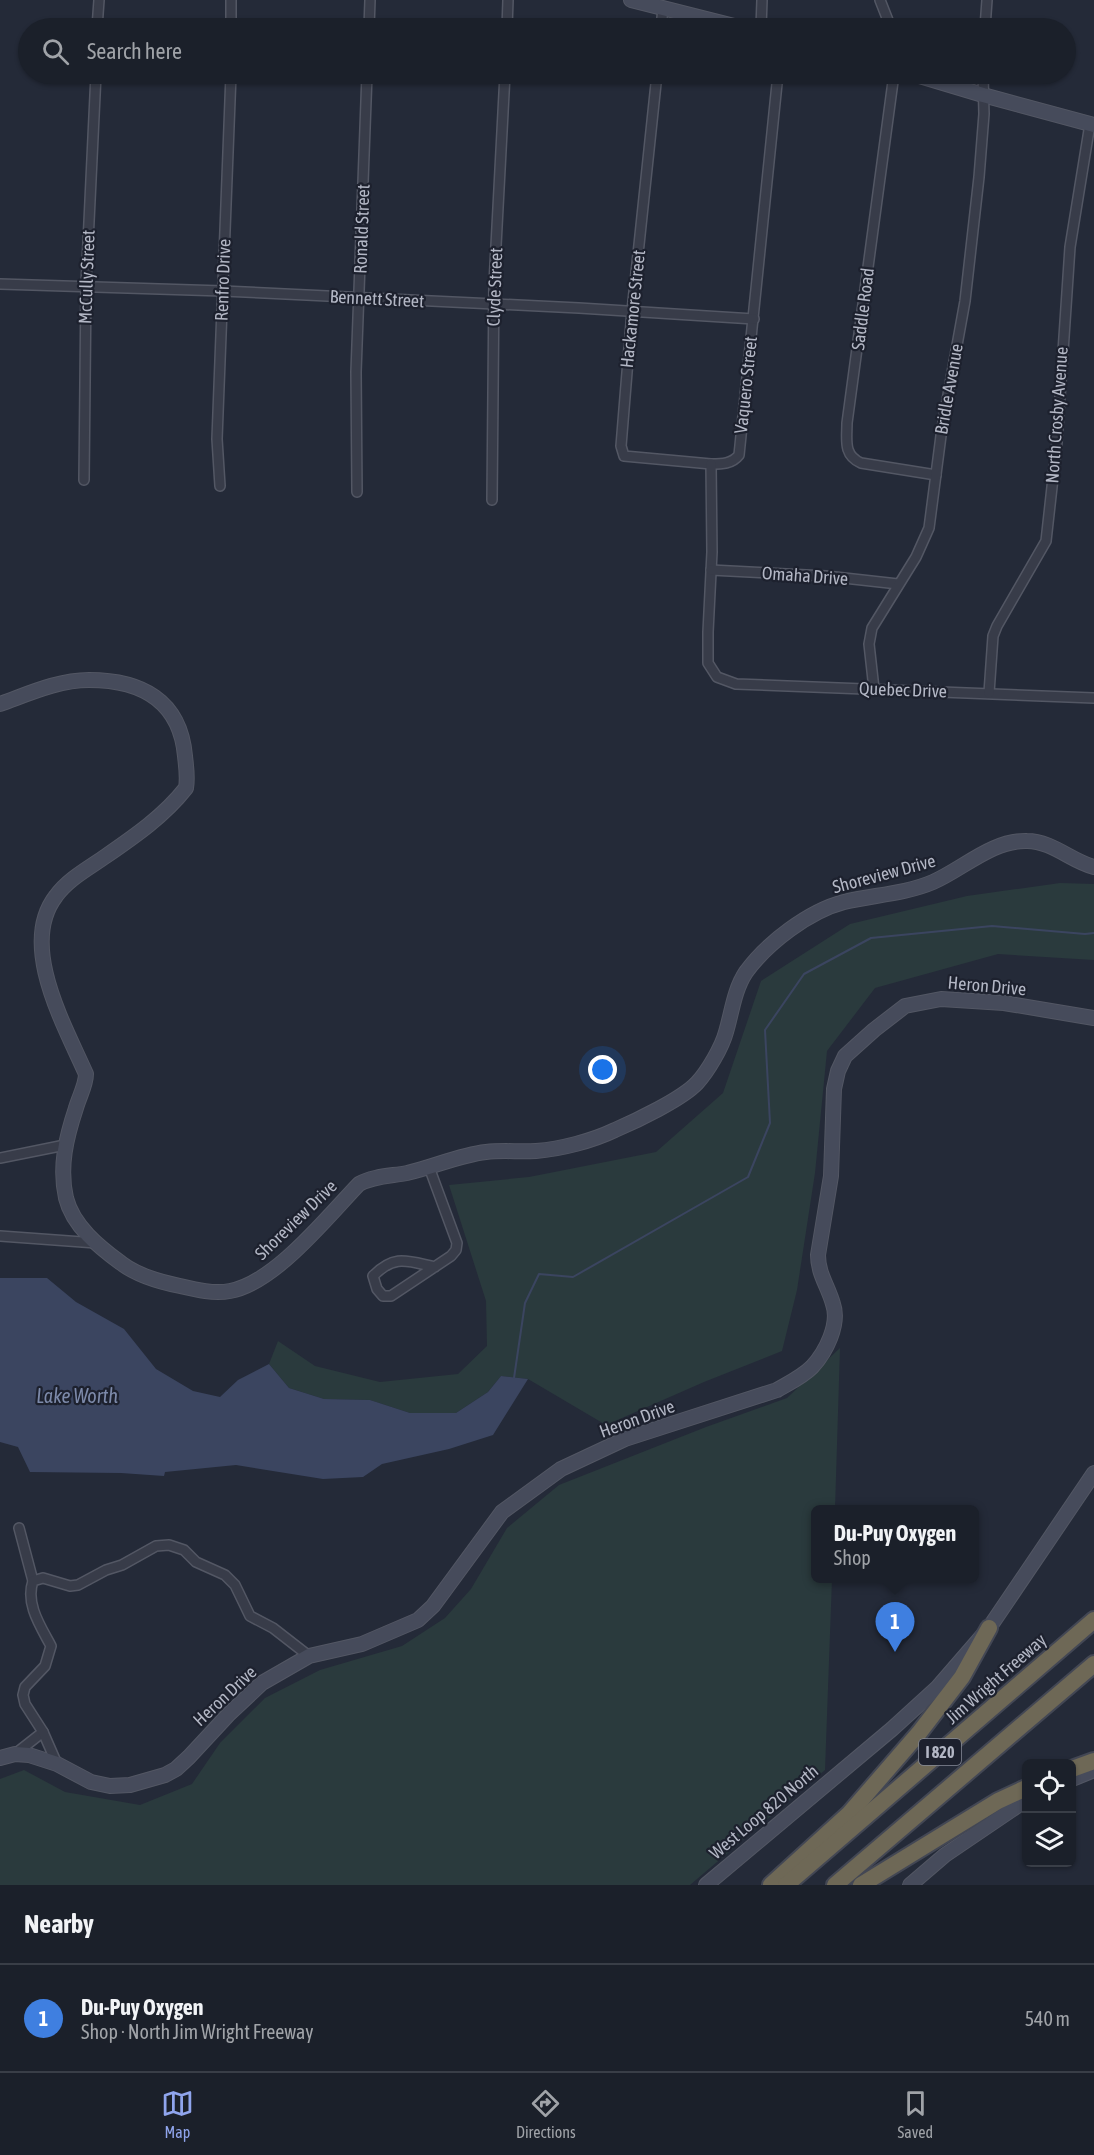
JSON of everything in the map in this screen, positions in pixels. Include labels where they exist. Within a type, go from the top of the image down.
[{"type":"highway","name":"Jim Wright Freeway","points":[[786,1885],[1094,1620]]},
{"type":"highway","points":[[771,1885],[849,1814],[919,1733],[962,1677],[989,1628]]},
{"type":"highway","name":"I 820","points":[[835,1885],[1094,1664]]},
{"type":"highway","points":[[1076,1767],[1094,1761]]},
{"type":"highway","points":[[861,1885],[998,1801],[1022,1790]]},
{"type":"street","points":[[98,18],[99,0]]},
{"type":"street","points":[[231,0],[231,18]]},
{"type":"street","points":[[369,0],[369,18]]},
{"type":"street","points":[[507,18],[508,0]]},
{"type":"street","points":[[631,0],[649,2],[702,18]]},
{"type":"street","points":[[761,18],[762,0]]},
{"type":"street","points":[[880,0],[887,18]]},
{"type":"street","points":[[986,18],[987,0]]},
{"type":"street","points":[[662,18],[663,8]]},
{"type":"street","name":"McCully Street","points":[[84,480],[86,285],[96,84]]},
{"type":"street","name":"Renfro Drive","points":[[220,486],[217,439],[231,84]]},
{"type":"street","name":"Ronald Street","points":[[357,492],[356,372],[367,84]]},
{"type":"street","name":"Clyde Street","points":[[492,500],[493,305],[504,84]]},
{"type":"street","name":"Hackamore Street","points":[[656,84],[632,311],[621,446],[624,456],[711,464]]},
{"type":"street","name":"Vaquero Street","points":[[711,464],[726,464],[739,455],[777,84]]},
{"type":"street","name":"Saddle Road","points":[[893,84],[847,423],[847,440],[849,455],[861,463],[936,475]]},
{"type":"street","points":[[946,84],[1092,125]]},
{"type":"street","name":"Bridle Avenue","points":[[874,689],[869,644],[872,628],[916,557],[929,528],[942,428],[965,301],[979,177],[983,84]]},
{"type":"street","name":"North Crosby Avenue","points":[[989,693],[993,636],[1046,541],[1057,442],[1070,247],[1092,125]]},
{"type":"street","name":"Bennett Street","points":[[0,284],[223,291],[754,319]]},
{"type":"street","points":[[711,464],[711,570]]},
{"type":"street","name":"Quebec Drive","points":[[711,570],[708,663],[722,680],[736,684],[1094,698]]},
{"type":"street","name":"Omaha Drive","points":[[711,570],[826,576],[898,584]]},
{"type":"street","name":"Shoreview Drive","points":[[0,704],[71,682],[88,680],[115,682],[151,693],[165,703],[178,724],[184,742],[186,788],[162,814],[68,883],[54,897],[45,918],[42,936],[43,966],[47,982],[86,1074],[65,1145],[63,1170],[67,1199],[79,1224],[96,1244],[124,1266],[164,1283],[206,1292],[231,1291],[263,1276],[283,1263],[365,1180],[429,1167],[486,1151],[538,1151],[594,1138],[656,1110],[690,1089],[697,1083],[721,1046],[738,985],[746,972],[764,951],[793,928],[820,911],[842,903],[930,883],[1010,843],[1026,841],[1051,846],[1080,863],[1094,867]]},
{"type":"street","name":"Heron Drive","points":[[0,1758],[15,1754],[29,1755],[57,1764],[80,1778],[110,1786],[130,1785],[165,1775],[183,1763],[262,1683],[309,1656],[362,1644],[418,1620],[433,1606],[502,1512],[561,1469],[626,1439],[777,1390],[798,1378],[812,1367],[830,1338],[835,1316],[833,1304],[818,1266],[831,1176],[834,1089],[838,1071],[845,1056],[905,1006],[932,999],[1004,1004],[1094,1018]]},
{"type":"street","points":[[0,1158],[65,1145]]},
{"type":"street","points":[[429,1167],[457,1243],[456,1250],[451,1256],[435,1267],[391,1296],[383,1296],[377,1289],[373,1276],[385,1264],[395,1261],[435,1267]]},
{"type":"street","points":[[0,1236],[96,1244]]},
{"type":"street","name":"West Loop 820 North","points":[[706,1885],[892,1729],[937,1688],[989,1628],[1094,1473]]},
{"type":"street","points":[[19,1528],[33,1581],[31,1600],[37,1619],[51,1646],[45,1666],[25,1687],[23,1695],[25,1704],[43,1732],[57,1764]]},
{"type":"street","points":[[33,1581],[43,1578],[78,1586],[156,1546],[169,1545],[184,1550],[196,1562],[225,1575],[236,1584],[250,1616],[273,1628],[309,1656]]},
{"type":"street","points":[[15,1754],[43,1732]]},
{"type":"street","points":[[1076,1777],[1094,1770]]},
{"type":"street","points":[[910,1885],[945,1855],[1022,1803]]},
{"type":"shaded area","points":[[1060,883],[1094,884],[1094,960],[998,954],[875,988],[827,1051],[815,1173],[797,1290],[782,1351],[606,1425],[528,1379],[501,1376],[488,1392],[456,1413],[410,1413],[370,1400],[324,1399],[289,1388],[269,1364],[278,1341],[315,1366],[380,1382],[458,1374],[487,1346],[486,1301],[449,1185],[529,1177],[656,1152],[723,1093],[761,981],[850,924],[967,896]]},
{"type":"shaded area","points":[[840,1348],[835,1505],[811,1505],[811,1583],[832,1583],[825,1770],[690,1885],[0,1885],[0,1779],[24,1770],[65,1792],[140,1805],[192,1784],[220,1743],[265,1698],[320,1670],[402,1646],[445,1618],[471,1589],[507,1528],[559,1485],[787,1398]]},
{"type":"water","name":"Lake Worth","points":[[0,1278],[47,1278],[76,1302],[124,1329],[156,1369],[193,1391],[220,1397],[238,1380],[269,1364],[289,1388],[324,1399],[370,1400],[410,1413],[456,1413],[488,1392],[501,1376],[528,1379],[493,1435],[449,1449],[382,1464],[363,1477],[323,1479],[236,1465],[165,1472],[164,1476],[30,1472],[18,1447],[0,1442]]},
{"type":"waterway","points":[[514,1378],[525,1303],[539,1274],[573,1277],[748,1177],[770,1123],[765,1030],[804,974],[871,938],[992,926],[1094,933]]},
{"type":"place","name":"Du-Puy Oxygen","points":[[895,1652]]}]
